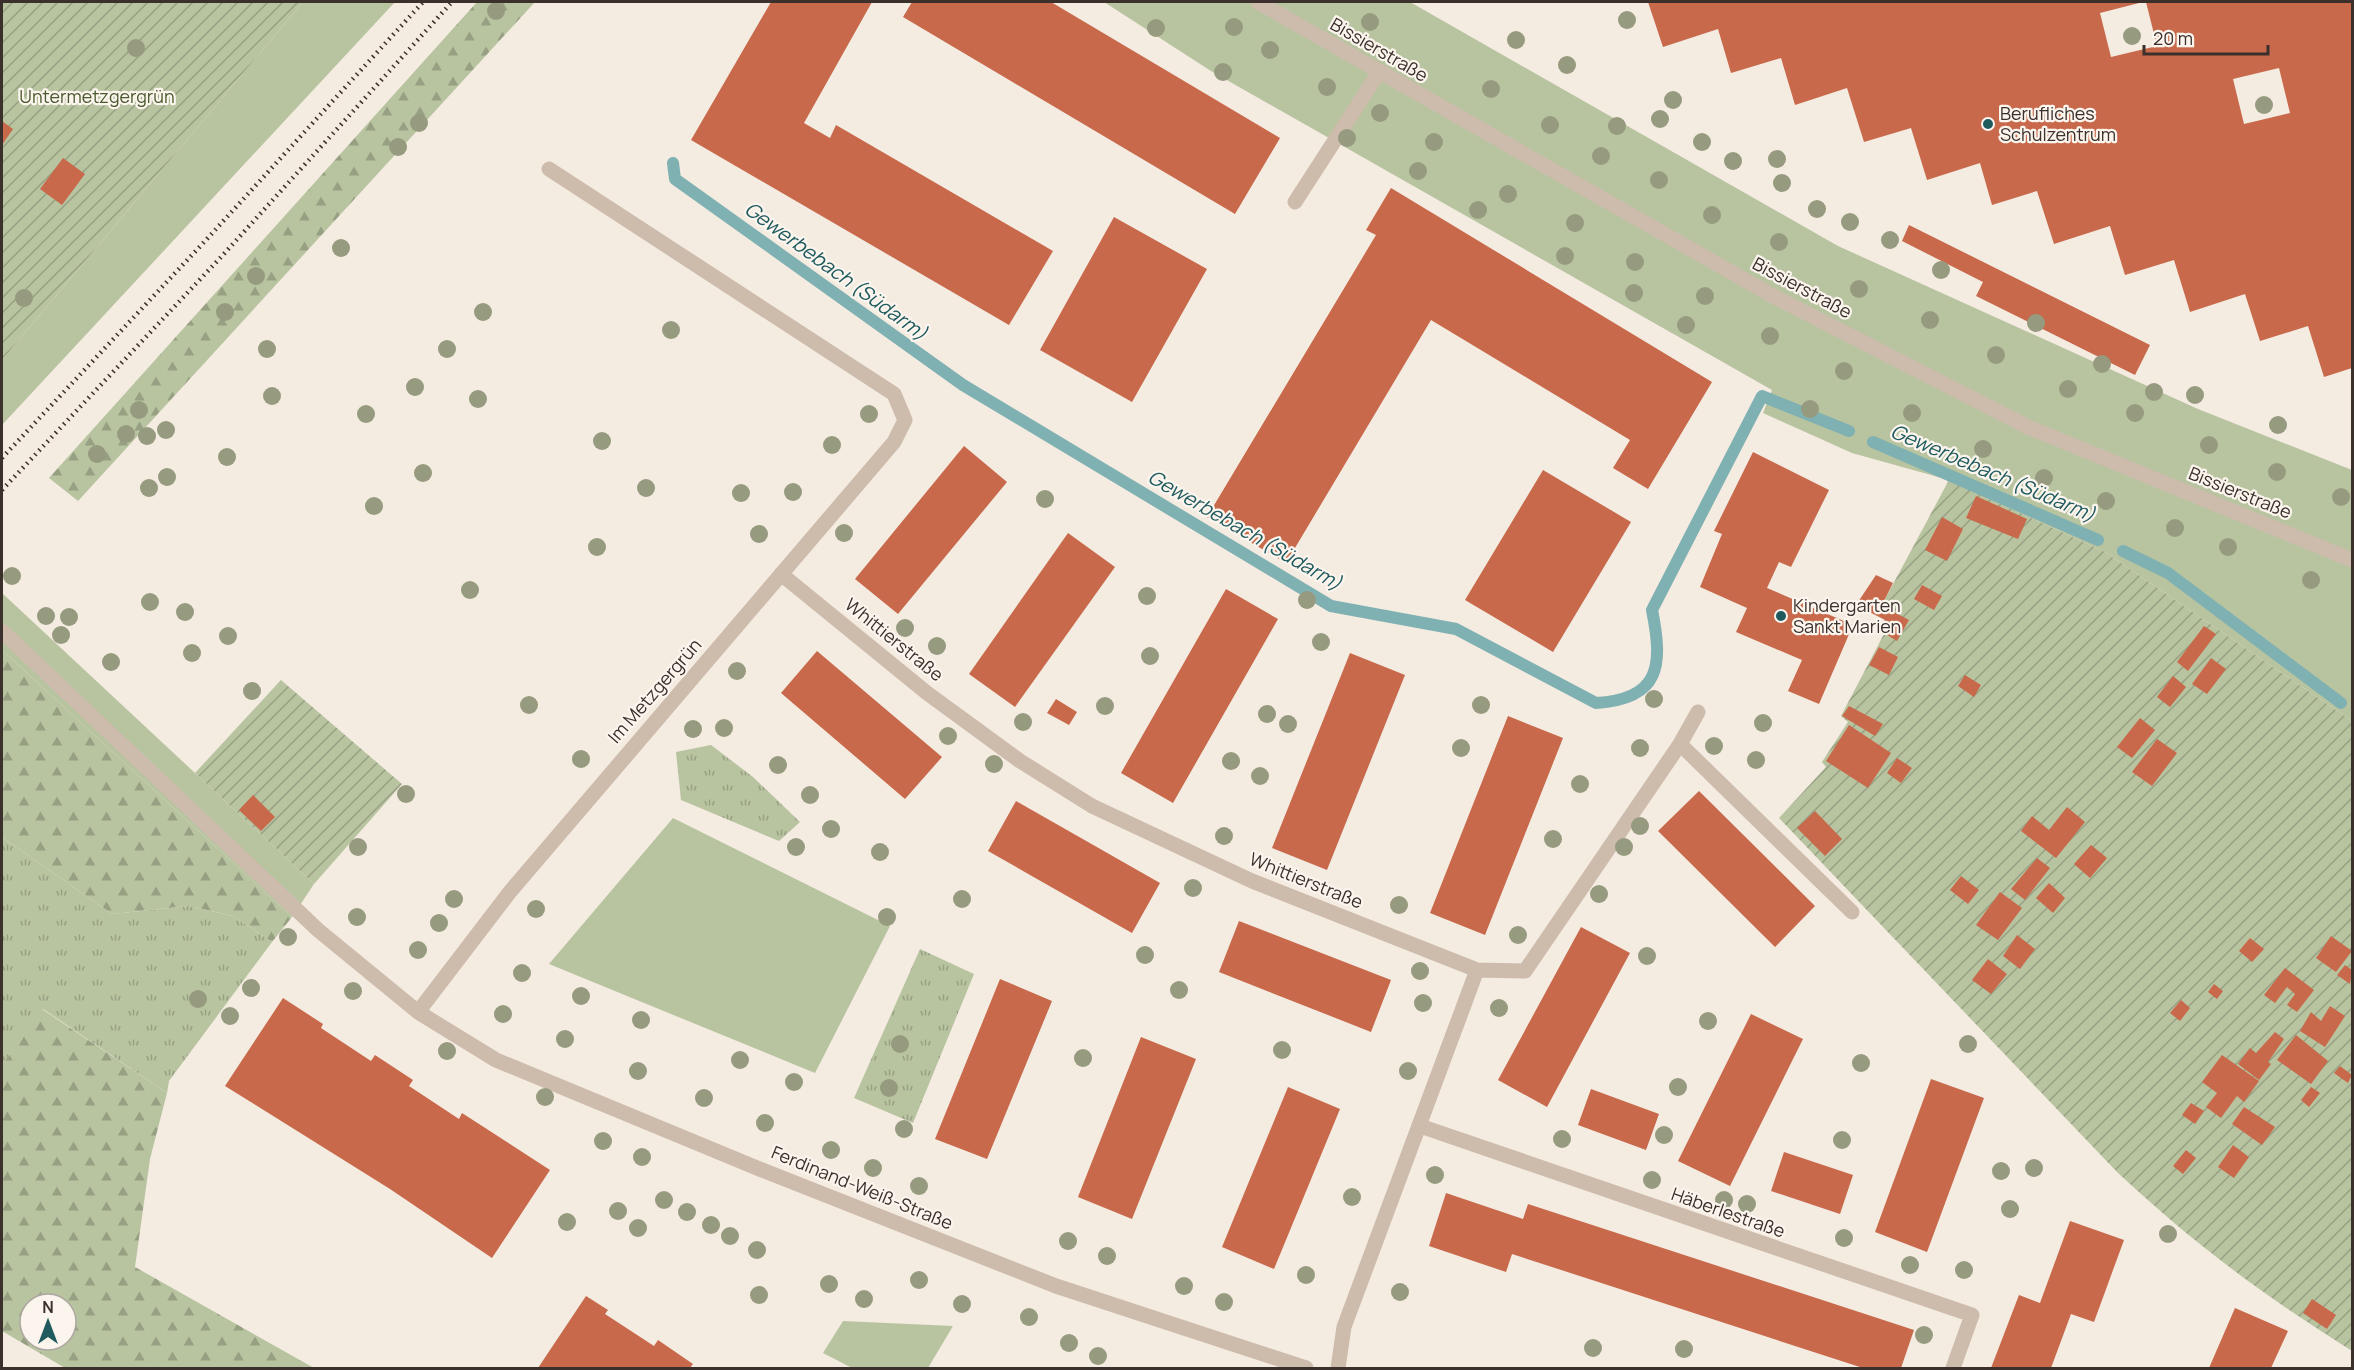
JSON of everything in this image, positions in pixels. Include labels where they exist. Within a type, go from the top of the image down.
[{"type":"street","name":"Bissierstraße","points":[[1258,2],[1773,296],[2028,427],[2352,560]]},
{"type":"street","points":[[1295,202],[1379,72]]},
{"type":"street","name":"Im Metzgergrün","points":[[418,1012],[509,893],[894,442],[905,420],[894,394],[549,169]]},
{"type":"street","name":"Whittierstraße","points":[[781,574],[927,693],[1020,761],[1092,806],[1252,881],[1477,970],[1525,972],[1680,744]]},
{"type":"street","name":"Ferdinand-Weiß-Straße","points":[[2,631],[318,930],[418,1012],[496,1060],[773,1174],[1056,1286],[1306,1368]]},
{"type":"street","points":[[1698,712],[1680,744],[1852,912]]},
{"type":"street","points":[[1338,1368],[1344,1327],[1477,970]]},
{"type":"street","name":"Häberlestraße","points":[[1420,1126],[1972,1315],[1953,1368]]},
{"type":"green space","name":"Untermetzgergrün","points":[[2,2],[303,2],[2,360]]},
{"type":"green space","points":[[303,2],[395,2],[2,425],[2,360]]},
{"type":"green space","points":[[477,2],[535,2],[78,501],[49,478]]},
{"type":"green space","points":[[1104,2],[1410,2],[1838,246],[2198,409],[2352,470],[2352,721],[2105,552],[1949,480],[1852,453],[1763,413],[1772,390],[1211,71]]},
{"type":"green space","points":[[1949,480],[2105,552],[2352,721],[2352,1351],[2289,1310],[2230,1267],[2173,1222],[2117,1172],[1779,818],[1826,767],[1822,762],[1848,722],[1841,716],[1884,634],[1879,630],[1893,606],[1884,601]]},
{"type":"green space","points":[[2,593],[314,884],[292,917],[2,650]]},
{"type":"green space","points":[[2,650],[292,917],[272,942],[233,916],[189,906],[112,914],[2,837]]},
{"type":"green space","points":[[281,680],[402,784],[314,884],[195,773]]},
{"type":"green space","points":[[711,745],[753,777],[800,822],[779,841],[681,800],[676,752]]},
{"type":"green space","points":[[673,818],[890,926],[815,1073],[549,964]]},
{"type":"green space","points":[[2,837],[112,914],[189,906],[233,916],[272,942],[169,1081],[167,1093],[43,1009],[2,1065]]},
{"type":"green space","points":[[920,949],[974,974],[913,1123],[854,1098]]},
{"type":"green space","points":[[42,1009],[167,1093],[150,1159],[135,1267],[314,1368],[65,1368],[38,1352],[78,1352],[78,1292],[18,1292],[18,1340],[2,1331],[2,1065]]},
{"type":"green space","points":[[843,1321],[953,1326],[928,1368],[852,1368],[823,1353]]},
{"type":"building","points":[[771,2],[872,2],[804,123],[830,138],[836,125],[1053,251],[1009,325],[691,140]]},
{"type":"building","points":[[912,2],[1051,2],[1280,138],[1235,214],[903,17]]},
{"type":"building","points":[[1648,2],[2143,2],[2100,13],[2111,57],[2157,46],[2146,2],[2352,2],[2352,368],[2324,377],[2308,326],[2260,341],[2245,294],[2190,312],[2174,260],[2125,275],[2110,226],[2054,244],[2037,191],[1992,205],[1980,163],[1927,180],[1911,128],[1864,142],[1847,88],[1795,105],[1781,58],[1731,73],[1718,29],[1663,47]],"holes":[[[2279,68],[2290,113],[2244,124],[2233,79]]]},
{"type":"building","points":[[2,121],[13,129],[2,145]]},
{"type":"building","points":[[63,158],[85,174],[62,205],[40,189]]},
{"type":"building","points":[[1391,188],[1712,382],[1648,489],[1613,468],[1630,440],[1431,320],[1286,563],[1207,517],[1376,235],[1366,230]]},
{"type":"building","points":[[1114,217],[1207,269],[1132,402],[1040,350]]},
{"type":"building","points":[[1909,225],[2150,345],[2135,375],[1976,296],[1983,282],[1902,241]]},
{"type":"building","points":[[964,446],[1007,482],[898,614],[855,579]]},
{"type":"building","points":[[1753,452],[1829,490],[1791,567],[1779,562],[1767,588],[1853,625],[1819,704],[1788,691],[1802,660],[1736,632],[1747,608],[1700,587],[1722,534],[1714,531]]},
{"type":"building","points":[[1543,470],[1631,522],[1553,652],[1465,600]]},
{"type":"building","points":[[1976,496],[2027,519],[2018,539],[1966,518]]},
{"type":"building","points":[[1942,517],[1963,529],[1947,561],[1925,550]]},
{"type":"building","points":[[1068,533],[1115,567],[1015,707],[969,674]]},
{"type":"building","points":[[1876,575],[1893,583],[1884,601],[1893,605],[1890,610],[1909,620],[1897,641],[1879,630],[1885,620],[1856,605]]},
{"type":"building","points":[[1922,585],[1942,596],[1934,610],[1914,599]]},
{"type":"building","points":[[1226,589],[1278,619],[1173,803],[1121,773]]},
{"type":"building","points":[[2204,626],[2216,634],[2188,671],[2177,662]]},
{"type":"building","points":[[1879,647],[1898,657],[1889,675],[1869,665]]},
{"type":"building","points":[[817,651],[942,757],[905,799],[781,693]]},
{"type":"building","points":[[1350,653],[1405,675],[1327,870],[1272,848]]},
{"type":"building","points":[[2211,658],[2226,669],[2207,694],[2192,684]]},
{"type":"building","points":[[1965,675],[1981,685],[1974,697],[1958,686]]},
{"type":"building","points":[[2173,676],[2186,687],[2170,707],[2157,697]]},
{"type":"building","points":[[1056,699],[1077,712],[1069,725],[1047,713]]},
{"type":"building","points":[[1849,706],[1883,724],[1875,736],[1842,716]]},
{"type":"building","points":[[1508,716],[1563,738],[1485,935],[1430,913]]},
{"type":"building","points":[[2140,718],[2155,730],[2132,758],[2117,747]]},
{"type":"building","points":[[1849,725],[1891,753],[1868,788],[1826,761]]},
{"type":"building","points":[[2157,739],[2177,753],[2152,786],[2132,772]]},
{"type":"building","points":[[1897,758],[1912,768],[1901,783],[1887,773]]},
{"type":"building","points":[[1699,791],[1815,906],[1775,947],[1658,831]]},
{"type":"building","points":[[253,795],[275,817],[261,831],[239,810]]},
{"type":"building","points":[[1016,801],[1160,883],[1132,933],[988,851]]},
{"type":"building","points":[[2067,807],[2085,822],[2056,858],[2021,831],[2032,816],[2049,830]]},
{"type":"building","points":[[1815,811],[1842,839],[1825,856],[1797,828]]},
{"type":"building","points":[[2091,845],[2107,858],[2090,878],[2074,864]]},
{"type":"building","points":[[2037,858],[2050,868],[2025,900],[2011,889]]},
{"type":"building","points":[[1961,876],[1979,890],[1968,904],[1950,890]]},
{"type":"building","points":[[2049,883],[2065,898],[2053,913],[2036,898]]},
{"type":"building","points":[[2000,892],[2022,908],[1998,940],[1976,925]]},
{"type":"building","points":[[1239,921],[1391,980],[1371,1032],[1219,972]]},
{"type":"building","points":[[1581,927],[1630,953],[1547,1107],[1498,1080]]},
{"type":"building","points":[[2017,935],[2035,949],[2020,969],[2003,956]]},
{"type":"building","points":[[2331,936],[2352,951],[2336,972],[2316,958]]},
{"type":"building","points":[[2250,938],[2264,949],[2252,962],[2239,951]]},
{"type":"building","points":[[1988,959],[2007,974],[1991,994],[1972,980]]},
{"type":"building","points":[[2345,965],[2352,970],[2350,984],[2337,975]]},
{"type":"building","points":[[2285,968],[2314,990],[2297,1012],[2287,1005],[2295,994],[2287,987],[2275,1003],[2264,995]]},
{"type":"building","points":[[1000,979],[1052,1001],[987,1159],[935,1139]]},
{"type":"building","points":[[2214,984],[2223,991],[2217,999],[2208,992]]},
{"type":"building","points":[[283,998],[323,1024],[321,1028],[371,1061],[375,1055],[413,1080],[409,1086],[459,1119],[462,1113],[550,1170],[492,1258],[390,1189],[225,1086]]},
{"type":"building","points":[[2181,1000],[2190,1008],[2180,1021],[2170,1013]]},
{"type":"building","points":[[2330,1006],[2345,1016],[2325,1047],[2300,1031],[2311,1012],[2321,1021]]},
{"type":"building","points":[[1751,1014],[1803,1039],[1730,1186],[1678,1161]]},
{"type":"building","points":[[2275,1032],[2284,1039],[2268,1062],[2271,1064],[2259,1080],[2238,1064],[2250,1048],[2256,1053]]},
{"type":"building","points":[[2296,1035],[2328,1061],[2311,1084],[2277,1060]]},
{"type":"building","points":[[1141,1037],[1196,1059],[1132,1219],[1078,1197]]},
{"type":"building","points":[[2222,1055],[2259,1081],[2244,1102],[2237,1096],[2221,1118],[2206,1107],[2217,1093],[2202,1082]]},
{"type":"building","points":[[2340,1066],[2352,1075],[2348,1083],[2334,1073]]},
{"type":"building","points":[[1931,1079],[1984,1098],[1927,1252],[1875,1232]]},
{"type":"building","points":[[1288,1087],[1340,1109],[1274,1269],[1222,1247]]},
{"type":"building","points":[[2311,1087],[2320,1093],[2309,1107],[2301,1100]]},
{"type":"building","points":[[1591,1089],[1659,1114],[1646,1150],[1578,1125]]},
{"type":"building","points":[[2191,1103],[2204,1111],[2195,1124],[2182,1115]]},
{"type":"building","points":[[2244,1107],[2275,1127],[2262,1145],[2232,1124]]},
{"type":"building","points":[[2233,1145],[2249,1157],[2234,1178],[2218,1167]]},
{"type":"building","points":[[2186,1150],[2196,1158],[2183,1174],[2173,1166]]},
{"type":"building","points":[[1784,1152],[1853,1175],[1840,1214],[1771,1191]]},
{"type":"building","points":[[1446,1193],[1523,1219],[1528,1204],[1914,1330],[1901,1368],[1863,1368],[1512,1254],[1506,1272],[1429,1246]]},
{"type":"building","points":[[2070,1221],[2124,1240],[2094,1322],[2071,1314],[2051,1368],[1991,1368],[2019,1295],[2040,1303]]},
{"type":"building","points":[[586,1296],[608,1310],[605,1314],[654,1346],[658,1340],[693,1364],[690,1368],[538,1368]]},
{"type":"building","points":[[2312,1299],[2336,1315],[2327,1329],[2303,1313]]},
{"type":"building","points":[[2235,1308],[2288,1331],[2271,1368],[2209,1368]]},
{"type":"waterway","name":"Gewerbebach (Südarm)","points":[[673,163],[675,179],[963,385],[1331,606],[1456,629],[1596,703],[1634,695],[1652,676],[1657,647],[1652,610],[1762,396],[1849,431]]},
{"type":"waterway","name":"Gewerbebach (Südarm)","points":[[1873,442],[2098,540]]},
{"type":"waterway","name":"Gewerbebach (Südarm)","points":[[2123,551],[2168,573],[2341,703]]},
{"type":"railway","points":[[2,458],[206,240],[423,2]]},
{"type":"railway","points":[[2,490],[222,256],[452,2]]},
{"type":"place","name":"Berufliches Schulzentrum","points":[[1988,124]]},
{"type":"place","name":"Kindergarten Sankt Marien","points":[[1781,616]]}]
